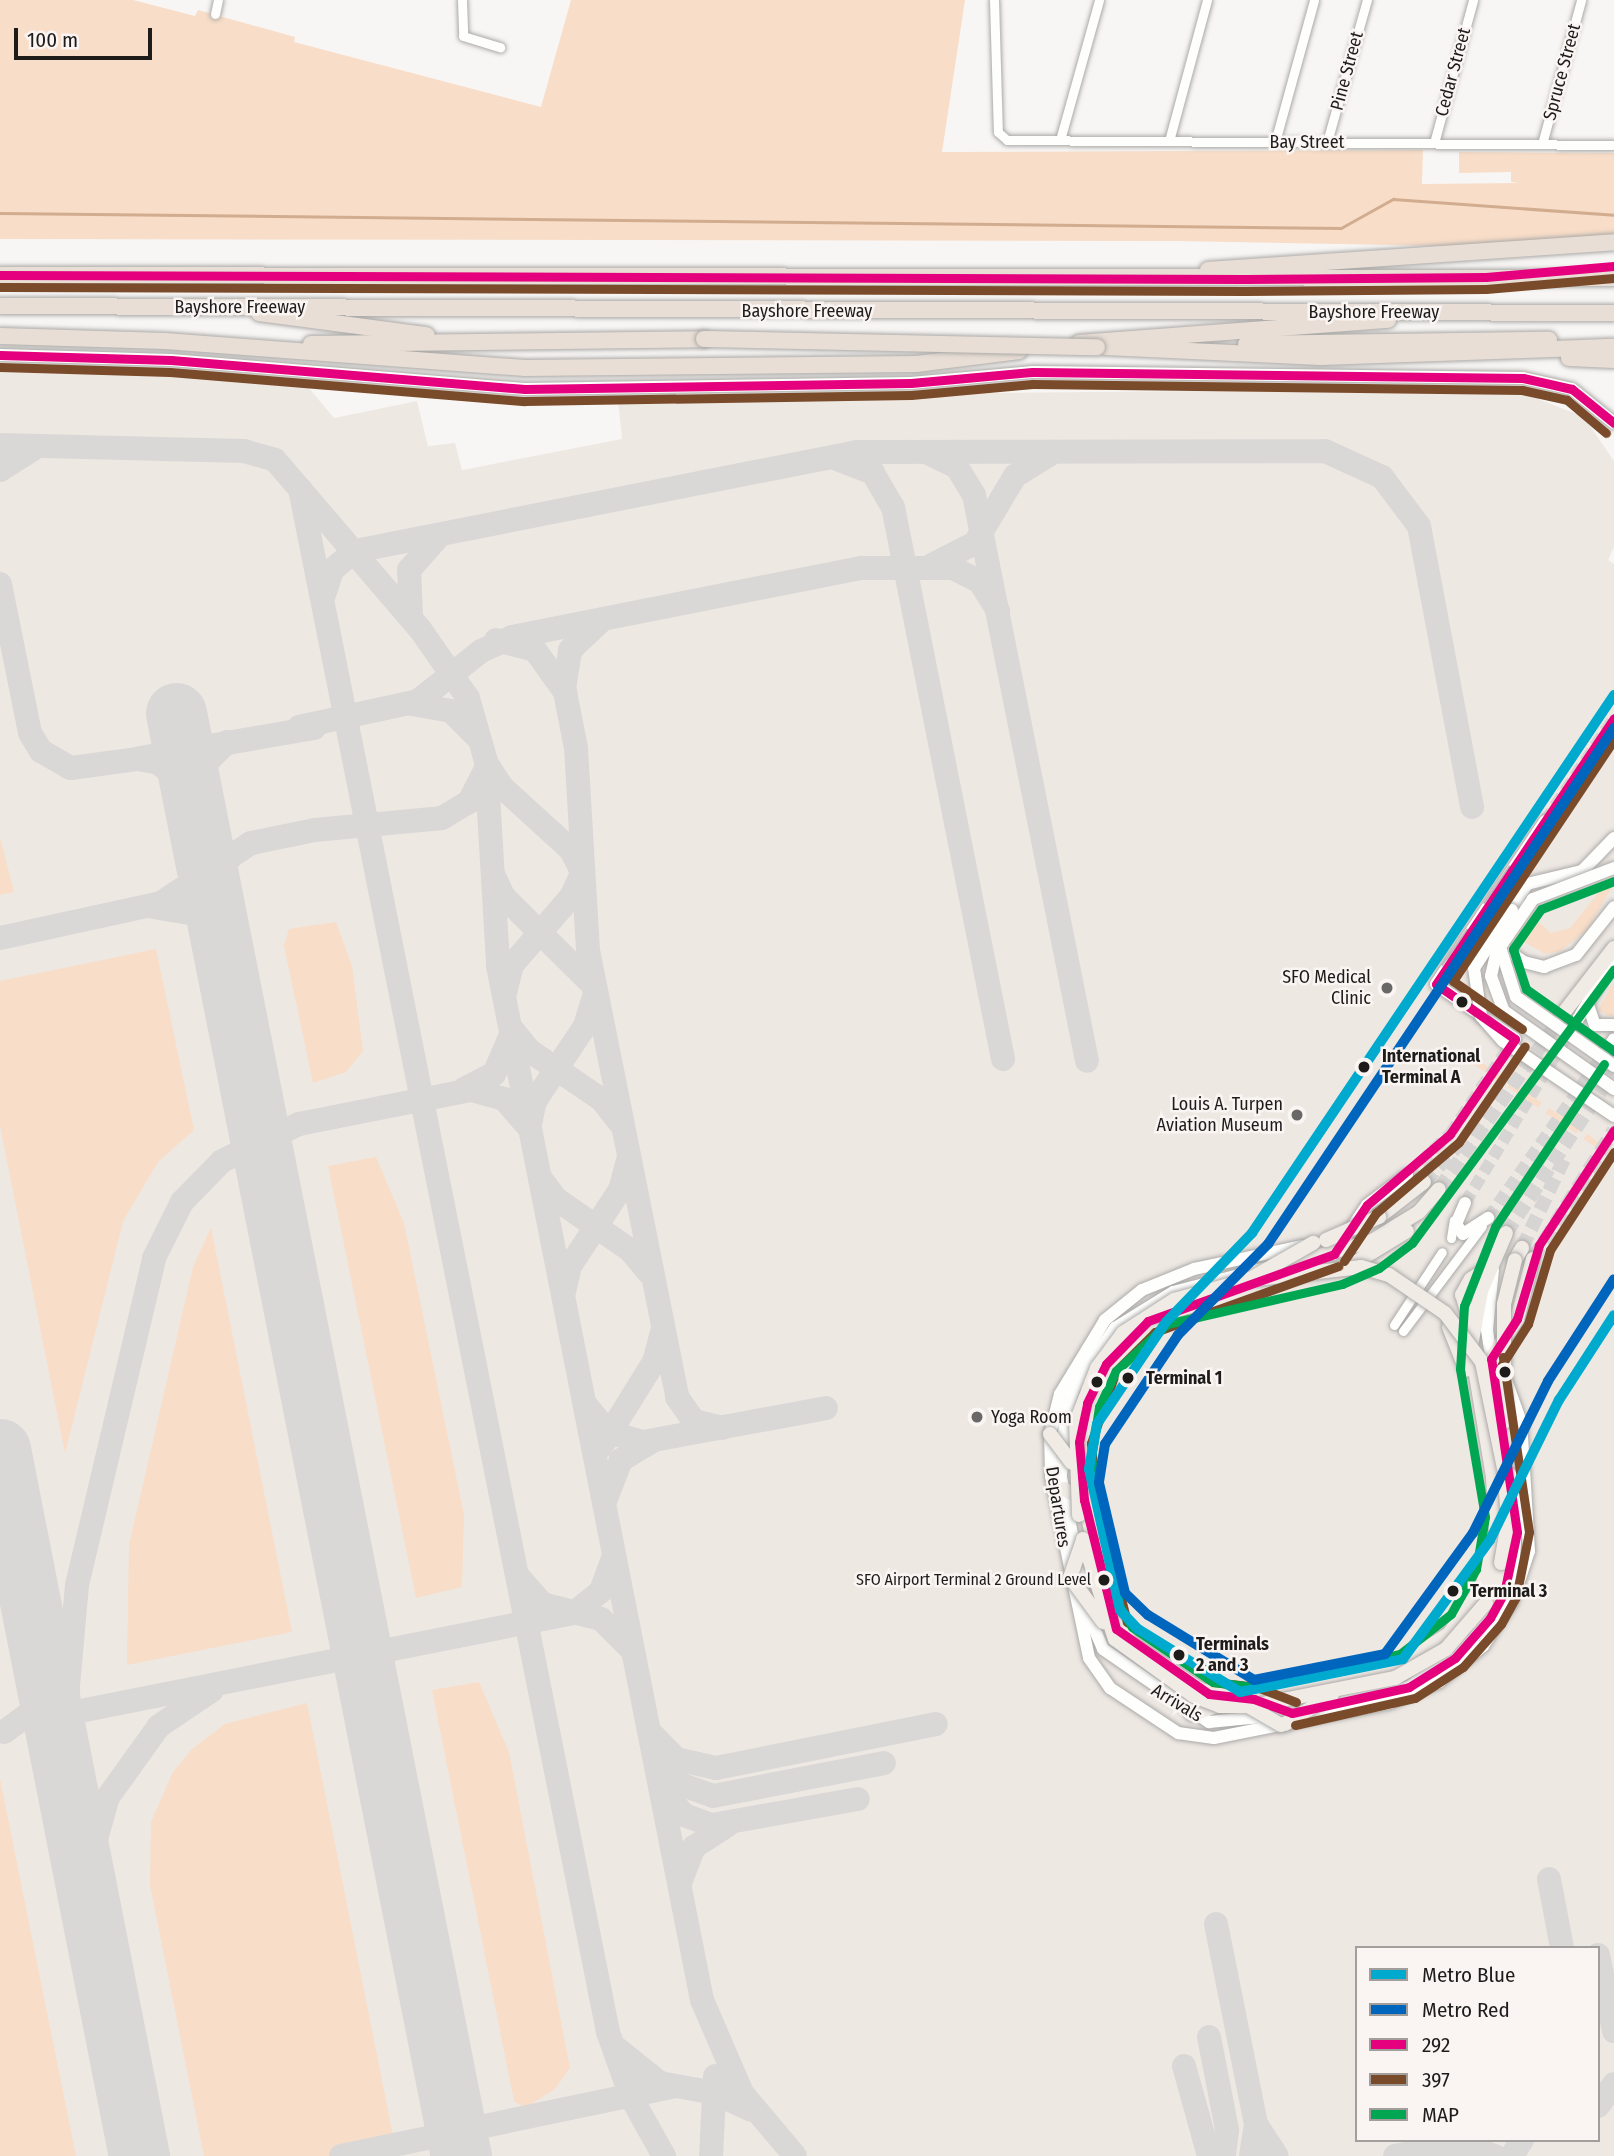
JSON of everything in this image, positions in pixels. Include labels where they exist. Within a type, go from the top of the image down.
[{"type":"highway","points":[[1125,279],[1333,258],[1614,242]]},
{"type":"highway","points":[[1486,277],[1614,267]]},
{"type":"highway","name":"Bayshore Freeway","points":[[0,275],[1614,278]]},
{"type":"highway","name":"Bayshore Freeway","points":[[0,306],[1614,313]]},
{"type":"highway","points":[[234,307],[308,324],[499,343]]},
{"type":"highway","points":[[0,336],[225,345],[504,368],[916,364],[1172,331],[1346,326],[1439,313]]},
{"type":"highway","points":[[225,345],[704,340],[1097,347],[1321,357],[1461,355],[1614,360]]},
{"type":"highway","points":[[1097,347],[1440,340],[1614,345]]},
{"type":"highway","points":[[1461,355],[1614,345]]},
{"type":"main road","points":[[0,355],[171,360],[525,388],[911,383],[1033,372],[1523,379],[1572,389],[1614,423]]},
{"type":"main road","points":[[1515,1039],[1436,984],[1545,821]]},
{"type":"main road","points":[[1512,910],[1550,886],[1592,873],[1614,841]]},
{"type":"main road","points":[[1614,841],[1581,871],[1527,884],[1474,968],[1481,1016],[1503,1041],[1614,1116]]},
{"type":"main road","points":[[1614,868],[1533,899],[1500,947],[1516,997],[1614,1066]]},
{"type":"main road","points":[[1550,886],[1501,941],[1492,986],[1515,1023],[1614,1089]]},
{"type":"main road","points":[[1468,935],[1488,937],[1524,962],[1555,966],[1576,955],[1614,907]]},
{"type":"main road","points":[[1483,914],[1488,937]]},
{"type":"main road","points":[[1562,1015],[1614,948]]},
{"type":"main road","points":[[1575,1024],[1614,958]]},
{"type":"main road","points":[[1588,1005],[1595,1025],[1614,1026]]},
{"type":"main road","points":[[1334,1254],[1367,1205],[1407,1175]]},
{"type":"main road","name":"Departures","points":[[1419,1186],[1358,1228],[1313,1243],[1174,1275],[1128,1299],[1074,1363],[1050,1434],[1051,1476],[1089,1658],[1110,1688],[1192,1738],[1422,1691],[1471,1657],[1503,1618],[1526,1562],[1529,1511],[1521,1422],[1504,1372]]},
{"type":"main road","name":"Arrivals","points":[[1439,1189],[1419,1212],[1392,1232],[1334,1254],[1177,1290],[1121,1324],[1090,1360],[1065,1418],[1063,1489],[1093,1633],[1118,1663],[1192,1714],[1223,1724],[1286,1720],[1378,1698],[1447,1664],[1490,1618],[1516,1548],[1517,1509],[1491,1359],[1488,1312],[1493,1262],[1506,1233]]},
{"type":"main road","points":[[1461,1209],[1463,1234],[1485,1221]]},
{"type":"main road","points":[[1251,1284],[1338,1272],[1380,1253],[1419,1212]]},
{"type":"main road","name":"Departures","points":[[1313,1243],[1251,1284],[1174,1300],[1123,1333],[1081,1400],[1073,1464],[1083,1539],[1107,1625],[1126,1650],[1194,1696],[1248,1701],[1339,1691],[1414,1670],[1469,1627],[1490,1594],[1505,1545],[1504,1304],[1518,1254]]},
{"type":"main road","points":[[1491,1359],[1517,1319],[1533,1259]]},
{"type":"main road","name":"Arrivals","points":[[1301,1261],[1251,1284],[1195,1301],[1148,1321],[1102,1371],[1079,1442],[1084,1500],[1116,1629],[1201,1690],[1248,1701],[1392,1670],[1427,1652],[1476,1599],[1493,1555],[1496,1523],[1484,1431],[1472,1368],[1472,1327],[1462,1295],[1471,1279],[1493,1262]]},
{"type":"main road","points":[[1251,1284],[1361,1268],[1389,1275],[1445,1313],[1482,1362],[1504,1468]]},
{"type":"main road","points":[[1338,1272],[1389,1283]]},
{"type":"main road","points":[[1177,1290],[1195,1301]]},
{"type":"main road","points":[[1440,1318],[1459,1344],[1484,1431]]},
{"type":"main road","points":[[1050,1434],[1073,1464]]},
{"type":"main road","points":[[1063,1489],[1084,1500]]},
{"type":"main road","points":[[1079,1515],[1092,1545],[1106,1547],[1091,1572]]},
{"type":"main road","points":[[1496,1523],[1516,1548]]},
{"type":"main road","points":[[1083,1539],[1070,1577],[1107,1625]]},
{"type":"main road","points":[[1192,1714],[1248,1701],[1286,1720],[1339,1691]]},
{"type":"street","points":[[215,14],[218,0]]},
{"type":"street","points":[[463,0],[463,36],[500,47]]},
{"type":"street","name":"Bay Street","points":[[994,0],[1001,137],[1060,140],[1614,145]]},
{"type":"street","points":[[1060,140],[1099,0]]},
{"type":"street","points":[[1169,141],[1207,0]]},
{"type":"street","points":[[1275,142],[1314,0]]},
{"type":"street","name":"Pine Street","points":[[1327,142],[1367,0]]},
{"type":"street","name":"Cedar Street","points":[[1434,143],[1473,0]]},
{"type":"street","name":"Spruce Street","points":[[1542,144],[1581,0]]},
{"type":"street","points":[[1451,1238],[1461,1209]]},
{"type":"street","points":[[1442,1252],[1399,1328],[1485,1221]]},
{"type":"shaded area","points":[[0,0],[133,0],[195,16],[198,10],[295,37],[294,42],[541,107],[571,0],[965,0],[942,152],[1423,150],[1422,184],[1520,183],[1511,182],[1511,172],[1459,173],[1459,152],[1614,153],[1614,249],[1175,241],[0,239]]},
{"type":"shaded area","points":[[0,370],[303,381],[334,418],[417,401],[428,446],[455,443],[462,470],[622,439],[618,400],[674,396],[1286,390],[1528,395],[1584,417],[1614,461],[1614,547],[1608,560],[1614,564],[1614,2156],[0,2156]]},
{"type":"shaded area","points":[[0,837],[14,892],[0,895]]},
{"type":"shaded area","points":[[1614,884],[1587,930],[1560,951],[1545,954],[1516,937],[1532,916],[1551,933],[1570,928],[1603,887]]},
{"type":"shaded area","points":[[336,922],[352,966],[363,1051],[346,1072],[313,1083],[284,946],[289,929]]},
{"type":"shaded area","points":[[156,949],[194,1130],[158,1162],[123,1221],[65,1453],[0,1126],[0,981]]},
{"type":"shaded area","points":[[1614,982],[1614,1016],[1608,1016],[1598,1010]]},
{"type":"shaded area","points":[[1469,1054],[1504,1077],[1500,1082],[1466,1059]]},
{"type":"shaded area","points":[[1511,1082],[1542,1103],[1538,1108],[1508,1087]]},
{"type":"shaded area","points":[[1549,1108],[1580,1129],[1576,1134],[1546,1113]]},
{"type":"shaded area","points":[[1587,1134],[1614,1152],[1610,1157],[1584,1139]]},
{"type":"shaded area","points":[[376,1157],[404,1223],[464,1515],[462,1587],[416,1598],[328,1166]]},
{"type":"shaded area","points":[[211,1228],[292,1632],[127,1665],[129,1545],[193,1267]]},
{"type":"shaded area","points":[[479,1682],[509,1752],[570,2068],[555,2089],[525,2108],[514,2101],[432,1690]]},
{"type":"shaded area","points":[[307,1703],[397,2156],[204,2156],[150,1885],[151,1822],[173,1772],[191,1750],[225,1724]]},
{"type":"shaded area","points":[[0,1779],[76,2156],[0,2156]]},
{"type":"waterway","points":[[0,213],[1341,228],[1393,199],[1614,215]]},
{"type":"taxiway","points":[[0,445],[244,451],[275,460],[420,629],[468,698],[486,761],[498,966],[702,2000],[742,2093],[795,2156]]},
{"type":"taxiway","points":[[0,470],[35,448]]},
{"type":"taxiway","points":[[324,595],[332,570],[355,551],[857,452],[1325,451],[1382,477],[1419,526],[1472,807]]},
{"type":"taxiway","points":[[932,565],[975,543],[1015,476],[1054,452]]},
{"type":"taxiway","points":[[928,453],[957,467],[974,495],[1087,1061]]},
{"type":"taxiway","points":[[837,459],[873,473],[893,507],[1003,1059]]},
{"type":"taxiway","points":[[300,489],[608,2032],[631,2097],[664,2156]]},
{"type":"taxiway","points":[[411,615],[409,570],[439,536]]},
{"type":"taxiway","points":[[299,727],[418,701],[481,651],[512,637],[862,568],[953,568],[980,582],[998,611]]},
{"type":"taxiway","points":[[0,584],[30,733],[41,751],[71,768],[138,759],[158,763],[176,776],[193,805]]},
{"type":"taxiway","points":[[564,689],[570,650],[600,622]]},
{"type":"taxiway","points":[[496,640],[535,650],[565,692],[576,748],[588,950],[677,1397],[694,1421],[722,1428]]},
{"type":"taxiway","points":[[412,704],[451,711],[478,738]]},
{"type":"taxiway","points":[[140,758],[314,728]]},
{"type":"taxiway","points":[[193,805],[198,771],[227,742]]},
{"type":"taxiway","points":[[487,764],[502,787],[571,850],[582,872]]},
{"type":"taxiway","points":[[0,938],[161,903],[251,843],[315,830],[442,818],[469,802],[485,770]]},
{"type":"taxiway","points":[[222,950],[215,886],[229,858]]},
{"type":"taxiway","points":[[505,993],[512,965],[571,897],[582,873]]},
{"type":"taxiway","points":[[494,876],[504,897],[593,985]]},
{"type":"taxiway","points":[[153,907],[196,914],[219,943]]},
{"type":"taxiway","points":[[530,1124],[535,1101],[585,1026],[594,996]]},
{"type":"taxiway","points":[[512,1029],[530,1051],[602,1100],[620,1123]]},
{"type":"taxiway","points":[[464,1089],[494,1074],[510,1037]]},
{"type":"taxiway","points":[[72,1816],[68,1686],[77,1585],[154,1258],[182,1202],[222,1161],[299,1124],[471,1090],[504,1099],[528,1127]]},
{"type":"taxiway","points":[[564,1292],[570,1266],[620,1190],[628,1161]]},
{"type":"taxiway","points":[[541,1179],[556,1199],[630,1250],[649,1273]]},
{"type":"taxiway","points":[[601,1447],[654,1362],[662,1332]]},
{"type":"taxiway","points":[[586,1405],[608,1432],[643,1442],[826,1408]]},
{"type":"taxiway","points":[[605,1501],[621,1460],[653,1441]]},
{"type":"taxiway","points":[[40,1719],[574,1613],[601,1591],[613,1558]]},
{"type":"taxiway","points":[[518,1576],[542,1604],[601,1619],[631,1649]]},
{"type":"taxiway","points":[[4,1732],[38,1707],[65,1661]]},
{"type":"taxiway","points":[[93,1924],[92,1853],[108,1797],[159,1726],[211,1691]]},
{"type":"taxiway","points":[[651,1733],[676,1759],[716,1768],[936,1724]]},
{"type":"taxiway","points":[[657,1760],[674,1782],[713,1796],[884,1763]]},
{"type":"taxiway","points":[[662,1789],[684,1815],[712,1825],[858,1799]]},
{"type":"taxiway","points":[[680,1883],[694,1847],[728,1825]]},
{"type":"taxiway","points":[[1549,1879],[1562,1946]]},
{"type":"taxiway","points":[[1216,1924],[1256,2124],[1251,2156]]},
{"type":"taxiway","points":[[1600,1964],[1614,2031]]},
{"type":"taxiway","points":[[1209,2037],[1227,2130],[1224,2156]]},
{"type":"taxiway","points":[[616,2048],[660,2083],[715,2093],[751,2110]]},
{"type":"taxiway","points":[[1184,2066],[1209,2156]]},
{"type":"taxiway","points":[[711,2156],[715,2076]]},
{"type":"taxiway","points":[[1600,2103],[1614,2084]]},
{"type":"taxiway","points":[[341,2156],[675,2086]]},
{"type":"taxiway","points":[[1256,2124],[1277,2156]]},
{"type":"taxiway","points":[[1395,2156],[1464,2142]]},
{"type":"taxiway","points":[[1512,2156],[1521,2142]]},
{"type":"taxiway","points":[[1458,2144],[1495,2156]]},
{"type":"runway","points":[[176,713],[461,2156]]},
{"type":"runway","points":[[0,1449],[139,2156]]},
{"type":"tunnel","points":[[1545,821],[1614,718]]},
{"type":"tunnel","points":[[1439,1189],[1562,1016]]},
{"type":"tunnel","points":[[1465,1203],[1573,1027]]},
{"type":"tunnel","points":[[1407,1175],[1450,1134],[1514,1039]]},
{"type":"tunnel","points":[[1488,1218],[1606,1051]]},
{"type":"tunnel","points":[[1506,1233],[1614,1071]]},
{"type":"tunnel","points":[[1533,1259],[1614,1130]]},
{"type":"tunnel","points":[[1424,1182],[1457,1147]]},
{"type":"tunnel","points":[[1522,1248],[1564,1159]]},
{"type":"railway","points":[[1485,904],[1511,866]]},
{"type":"railway","points":[[1443,966],[1469,929]]},
{"type":"metro line","name":"Blue","points":[[1614,695],[1252,1233],[1166,1322],[1097,1424],[1089,1469],[1120,1610],[1138,1629],[1240,1692],[1403,1659],[1490,1540],[1559,1400],[1614,1315]]},
{"type":"metro line","name":"Red","points":[[1614,728],[1268,1244],[1178,1335],[1105,1444],[1099,1483],[1125,1593],[1148,1615],[1254,1680],[1385,1654],[1473,1533],[1548,1381],[1614,1279]]},
{"type":"transit line","name":"292","points":[[0,275],[1245,279],[1486,277],[1614,266]]},
{"type":"transit line","name":"397","points":[[0,287],[1245,291],[1486,289],[1614,278]]},
{"type":"transit line","name":"292","points":[[0,355],[171,360],[525,389],[911,383],[1033,372],[1523,378],[1572,389],[1614,423]]},
{"type":"transit line","name":"397","points":[[0,367],[170,372],[525,401],[911,395],[1033,384],[1522,390],[1567,400],[1606,433]]},
{"type":"transit line","name":"292","points":[[1515,1039],[1436,984],[1614,718]]},
{"type":"transit line","name":"397","points":[[1522,1029],[1453,981],[1614,740]]},
{"type":"transit line","name":"MAP","points":[[1614,881],[1541,909],[1513,949],[1526,989],[1614,1051]]},
{"type":"transit line","name":"MAP","points":[[1604,1064],[1495,1227],[1464,1306],[1460,1369],[1485,1517],[1476,1569],[1451,1614],[1400,1654],[1253,1687],[1213,1682],[1132,1627],[1119,1605],[1091,1458],[1099,1407],[1116,1371],[1167,1324],[1342,1284],[1379,1268],[1412,1243],[1614,969]]},
{"type":"transit line","name":"292","points":[[1334,1254],[1367,1205],[1450,1134],[1515,1039]]},
{"type":"transit line","name":"397","points":[[1344,1261],[1376,1213],[1459,1142],[1525,1046]]},
{"type":"transit line","name":"292","points":[[1491,1359],[1517,1319],[1539,1245],[1614,1130]]},
{"type":"transit line","name":"397","points":[[1501,1366],[1528,1324],[1550,1250],[1614,1152]]},
{"type":"transit line","name":"292","points":[[1292,1713],[1254,1699],[1209,1694],[1116,1629],[1084,1500],[1079,1442],[1087,1403],[1106,1364],[1148,1321],[1334,1254]]},
{"type":"transit line","name":"397","points":[[1296,1702],[1257,1687],[1213,1682],[1127,1622],[1096,1498],[1091,1443],[1116,1371],[1155,1332],[1338,1266]]},
{"type":"transit line","name":"397","points":[[1295,1725],[1415,1698],[1463,1667],[1501,1624],[1516,1597],[1529,1532],[1503,1357]]},
{"type":"transit line","name":"292","points":[[1292,1713],[1409,1687],[1455,1658],[1490,1618],[1504,1593],[1517,1532],[1491,1359]]},
{"type":"place","name":"SFO Medical Clinic","points":[[1387,988]]},
{"type":"place","name":"International Terminal A","points":[[1364,1067]]},
{"type":"place","name":"Louis A. Turpen Aviation Museum","points":[[1297,1115]]},
{"type":"place","name":"Terminal 1","points":[[1128,1378]]},
{"type":"place","name":"Yoga Room","points":[[977,1417]]},
{"type":"place","name":"SFO Airport Terminal 2 Ground Level","points":[[1104,1580]]},
{"type":"place","name":"Terminal 3","points":[[1453,1591]]},
{"type":"place","name":"Terminals 2 and 3","points":[[1179,1655]]}]
